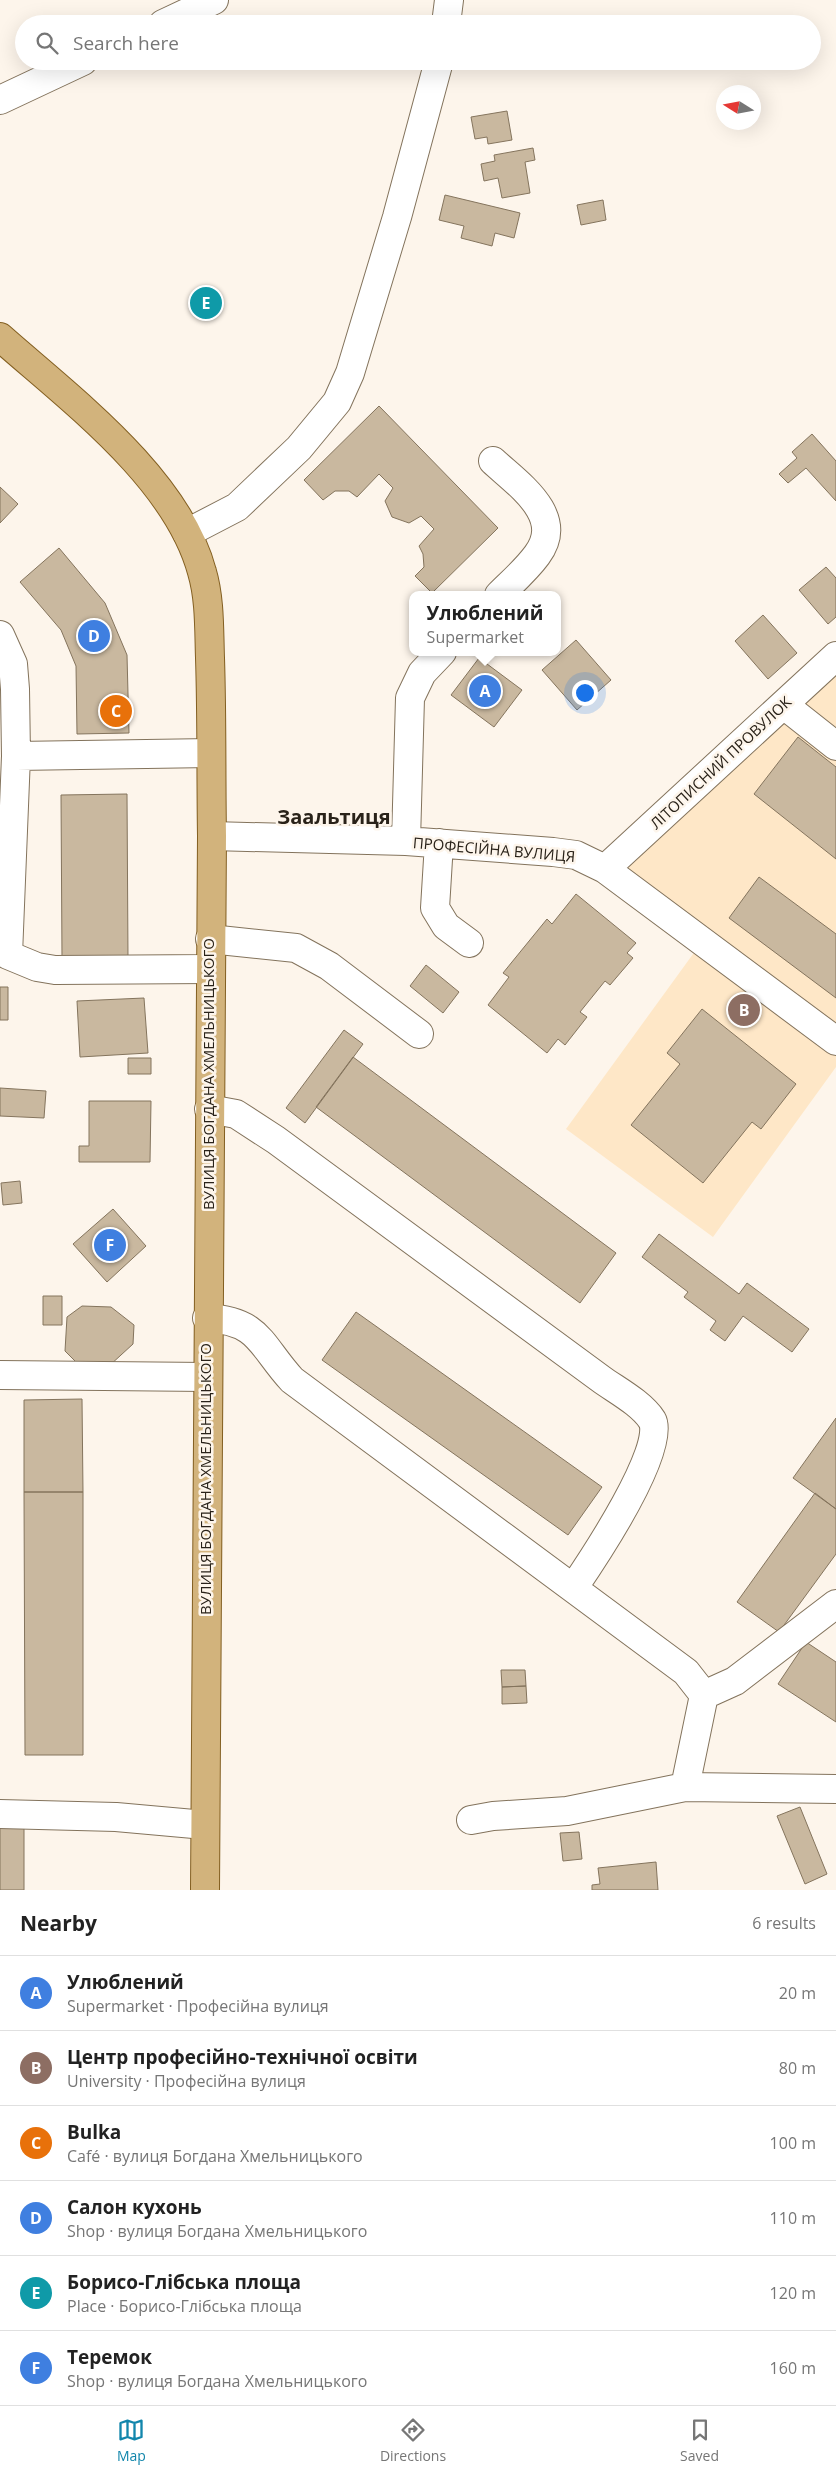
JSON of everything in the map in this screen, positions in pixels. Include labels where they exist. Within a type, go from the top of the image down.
[{"type":"main road","name":"ВУЛИЦЯ БОГДАНА ХМЕЛЬНИЦЬКОГО","points":[[0,337],[108,432],[139,465],[187,532],[202,572],[206,589],[211,683],[212,836],[207,1318],[205,1890]]},
{"type":"street","points":[[182,15],[214,0]]},
{"type":"street","points":[[447,15],[449,0]]},
{"type":"street","points":[[0,100],[65,70]]},
{"type":"street","points":[[187,532],[237,507],[298,448],[337,402],[350,373],[397,217],[437,70]]},
{"type":"street","points":[[494,461],[540,506],[547,532],[537,555],[503,591]]},
{"type":"street","points":[[0,635],[4,640],[13,664],[16,756],[4,955],[37,967],[55,970],[210,970]]},
{"type":"street","points":[[406,842],[410,698],[422,673],[438,656]]},
{"type":"street","name":"ЛІТОПИСНИЙ ПРОВУЛОК","points":[[605,869],[836,656]]},
{"type":"street","points":[[784,705],[836,746]]},
{"type":"street","points":[[16,756],[211,753]]},
{"type":"street","name":"ПРОФЕСІЙНА ВУЛИЦЯ","points":[[212,836],[438,843],[576,855],[605,869],[836,1041]]},
{"type":"street","points":[[438,843],[435,908],[446,926],[469,944]]},
{"type":"street","points":[[210,939],[296,948],[328,966],[419,1034]]},
{"type":"street","points":[[209,1109],[236,1114],[276,1140],[615,1389],[651,1420],[655,1434],[641,1472],[600,1549],[574,1588]]},
{"type":"street","points":[[207,1318],[227,1319],[247,1327],[292,1380],[686,1672],[704,1695],[685,1787]]},
{"type":"street","points":[[0,1375],[207,1377]]},
{"type":"street","points":[[704,1695],[735,1681],[829,1618]]},
{"type":"street","points":[[471,1820],[493,1816],[567,1811],[685,1787],[836,1789]]},
{"type":"street","points":[[0,1814],[116,1817],[205,1825]]},
{"type":"shaded area","points":[[836,670],[836,1067],[713,1237],[566,1129],[709,932],[624,871]]},
{"type":"building","points":[[507,111],[512,140],[488,144],[487,137],[475,139],[471,117]]},
{"type":"building","points":[[533,148],[535,160],[525,162],[530,193],[502,198],[498,178],[484,181],[481,164],[495,161],[494,155]]},
{"type":"building","points":[[445,195],[520,213],[514,238],[495,233],[492,246],[461,238],[464,226],[439,220]]},
{"type":"building","points":[[603,200],[606,220],[581,225],[577,205]]},
{"type":"building","points":[[379,406],[498,528],[434,591],[430,591],[415,576],[424,567],[423,554],[419,546],[434,529],[421,516],[409,523],[392,517],[385,501],[393,488],[379,474],[357,497],[349,491],[335,491],[323,500],[304,480]]},
{"type":"building","points":[[812,434],[836,461],[836,501],[806,468],[788,483],[779,474],[797,458],[792,452]]},
{"type":"building","points":[[0,487],[18,504],[0,523]]},
{"type":"building","points":[[59,548],[105,603],[127,655],[129,733],[77,734],[76,666],[61,630],[20,582]]},
{"type":"building","points":[[826,567],[836,578],[836,617],[828,624],[799,590]]},
{"type":"building","points":[[763,615],[797,653],[768,679],[735,641]]},
{"type":"building","points":[[576,640],[611,680],[577,710],[542,670],[558,656],[561,656],[561,653]]},
{"type":"building","points":[[479,658],[522,690],[494,727],[451,695]]},
{"type":"building","points":[[798,737],[836,767],[836,859],[754,794]]},
{"type":"building","points":[[127,794],[128,959],[62,959],[61,795]]},
{"type":"building","points":[[759,877],[836,934],[836,998],[729,918]]},
{"type":"building","points":[[576,894],[636,943],[627,953],[633,958],[610,985],[605,981],[580,1012],[587,1017],[565,1045],[558,1039],[547,1053],[488,1005],[509,977],[503,973],[547,919],[552,924]]},
{"type":"building","points":[[426,965],[459,992],[443,1013],[410,986]]},
{"type":"building","points":[[0,987],[8,987],[8,1020],[0,1020]]},
{"type":"building","points":[[144,998],[148,1053],[80,1057],[77,1001]]},
{"type":"building","points":[[702,1009],[796,1084],[761,1129],[752,1122],[703,1183],[631,1125],[680,1064],[667,1053]]},
{"type":"building","points":[[344,1030],[363,1044],[305,1123],[286,1108]]},
{"type":"building","points":[[353,1057],[616,1253],[580,1303],[316,1107]]},
{"type":"building","points":[[128,1058],[151,1058],[151,1074],[128,1074]]},
{"type":"building","points":[[0,1088],[46,1091],[44,1118],[0,1116]]},
{"type":"building","points":[[89,1101],[151,1101],[150,1162],[79,1162],[79,1146],[89,1146]]},
{"type":"building","points":[[20,1181],[22,1203],[3,1205],[1,1183]]},
{"type":"building","points":[[113,1209],[146,1246],[107,1282],[73,1244]]},
{"type":"building","points":[[659,1234],[739,1294],[747,1283],[809,1329],[792,1352],[743,1316],[725,1341],[710,1330],[716,1321],[684,1297],[688,1292],[642,1257]]},
{"type":"building","points":[[43,1296],[62,1296],[62,1325],[43,1325]]},
{"type":"building","points":[[82,1306],[111,1307],[134,1325],[133,1344],[109,1366],[79,1365],[65,1351],[67,1317]]},
{"type":"building","points":[[356,1312],[602,1487],[568,1535],[322,1360]]},
{"type":"building","points":[[82,1399],[83,1492],[24,1492],[24,1400]]},
{"type":"building","points":[[836,1418],[836,1509],[793,1478]]},
{"type":"building","points":[[24,1492],[83,1492],[83,1755],[25,1755]]},
{"type":"building","points":[[815,1493],[836,1509],[836,1554],[779,1632],[737,1602]]},
{"type":"building","points":[[806,1642],[836,1662],[836,1722],[778,1684]]},
{"type":"building","points":[[501,1670],[525,1670],[526,1686],[502,1687]]},
{"type":"building","points":[[526,1686],[527,1703],[502,1704],[502,1687]]},
{"type":"building","points":[[800,1807],[827,1874],[805,1884],[777,1816]]},
{"type":"building","points":[[0,1827],[24,1827],[24,1890],[0,1890]]},
{"type":"building","points":[[579,1832],[582,1859],[563,1861],[560,1833]]},
{"type":"building","points":[[656,1862],[658,1890],[592,1890],[592,1885],[600,1884],[598,1868]]},
{"type":"place","name":"Борисо-Глібська площа","points":[[206,303]]},
{"type":"place","name":"Салон кухонь","points":[[94,636]]},
{"type":"place","name":"Улюблений","points":[[485,691]]},
{"type":"place","name":"Bulka","points":[[116,711]]},
{"type":"place","name":"Центр професійно-технічної освіти","points":[[744,1010]]},
{"type":"place","name":"Теремок","points":[[110,1245]]},
{"type":"district","name":"Заальтиця","points":[[334,817]]}]
